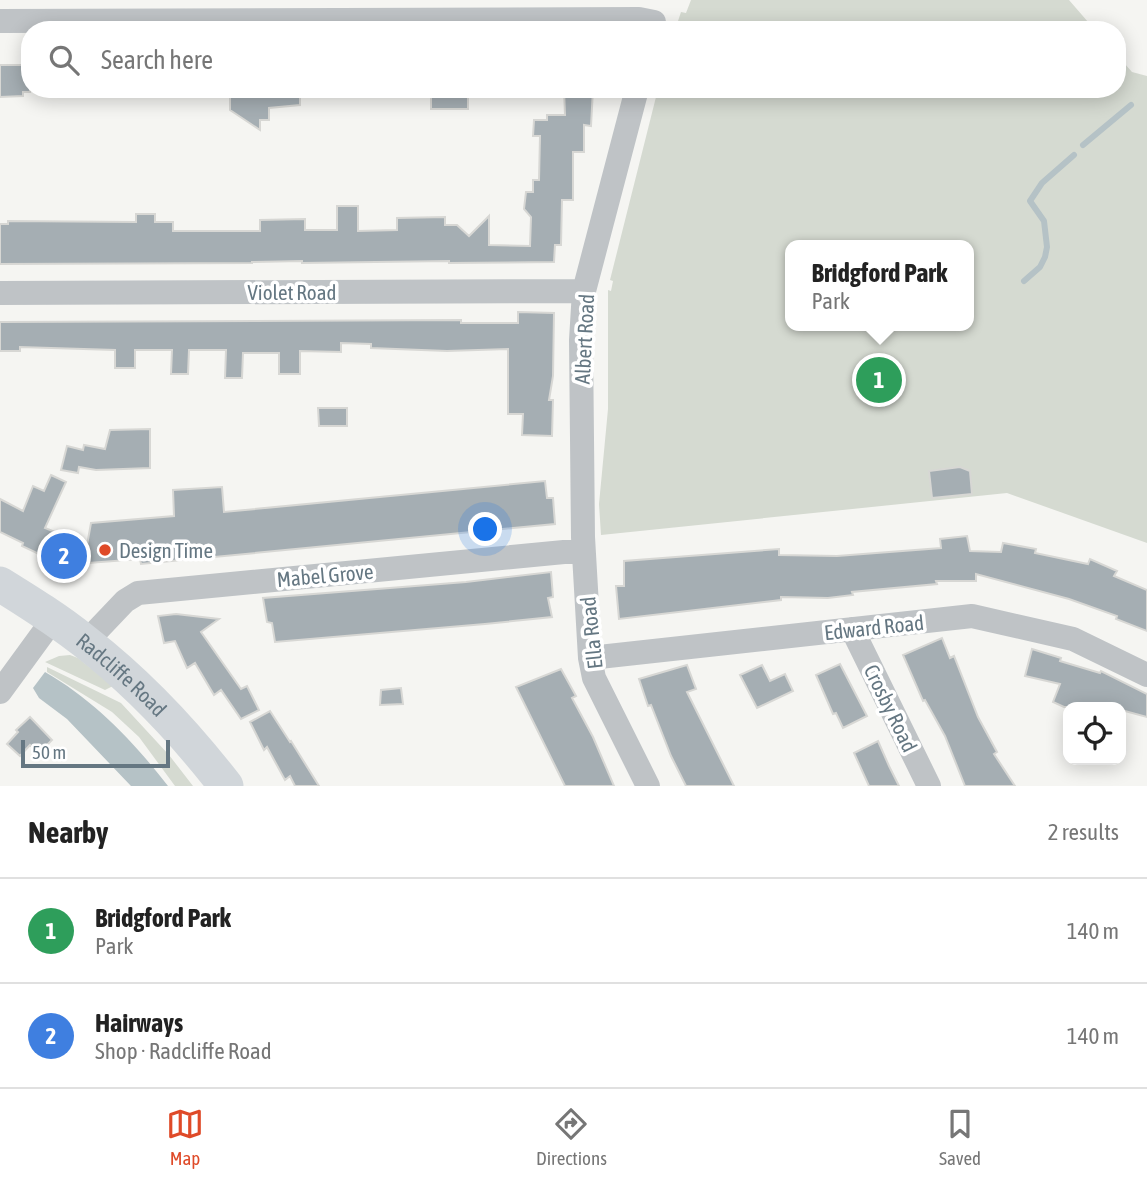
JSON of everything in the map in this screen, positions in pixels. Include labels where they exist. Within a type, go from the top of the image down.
[{"type":"highway","name":"Radcliffe Road","points":[[0,584],[86,642],[171,722],[226,786]]},
{"type":"street","points":[[0,21],[655,17]]},
{"type":"street","name":"Albert Road","points":[[583,552],[580,340],[584,291],[635,98]]},
{"type":"street","name":"Violet Road","points":[[0,293],[584,291]]},
{"type":"street","name":"Mabel Grove","points":[[86,642],[125,601],[138,593],[583,552]]},
{"type":"street","name":"Ella Road","points":[[583,552],[590,658],[594,678],[648,786]]},
{"type":"street","name":"Edward Road","points":[[590,658],[972,616],[1073,639],[1147,675]]},
{"type":"street","points":[[0,692],[54,618]]},
{"type":"street","name":"Crosby Road","points":[[852,629],[929,786]]},
{"type":"shaded area","points":[[691,0],[1069,0],[1087,21],[678,21],[681,12],[686,13]]},
{"type":"shaded area","points":[[1126,65],[1132,72],[1147,76],[1147,543],[1007,493],[601,535],[599,504],[608,409],[608,290],[611,291],[613,281],[610,280],[656,98],[1126,98]]},
{"type":"shaded area","points":[[70,655],[78,658],[113,686],[105,690],[45,662]]},
{"type":"shaded area","points":[[47,667],[121,703],[169,755],[193,786],[175,786],[139,737],[112,712],[47,672]]},
{"type":"shaded area","points":[[45,672],[80,695],[112,723],[168,786],[131,786],[67,719],[39,698],[33,688]]},
{"type":"building","points":[[0,65],[21,65],[21,96],[0,97]]},
{"type":"building","points":[[230,98],[300,98],[300,105],[269,108],[269,120],[260,120],[260,130],[230,110]]},
{"type":"building","points":[[431,98],[468,98],[468,109],[431,109]]},
{"type":"building","points":[[564,98],[593,98],[591,126],[584,125],[584,152],[573,152],[573,200],[562,200],[561,245],[555,245],[554,262],[0,264],[0,224],[8,224],[8,221],[136,222],[136,214],[155,214],[155,222],[173,222],[173,231],[260,231],[260,220],[305,219],[305,230],[337,230],[337,206],[358,206],[358,231],[397,230],[397,218],[445,217],[445,225],[457,225],[469,236],[489,216],[489,245],[530,246],[531,217],[524,209],[526,192],[533,192],[533,180],[539,180],[540,136],[533,136],[534,120],[547,120],[547,115],[565,115]]},
{"type":"building","points":[[518,312],[554,313],[553,376],[549,400],[553,400],[552,436],[522,435],[523,414],[508,414],[508,349],[447,351],[371,348],[371,344],[341,343],[341,352],[300,351],[300,374],[279,374],[279,353],[243,353],[242,378],[225,378],[226,350],[189,350],[188,374],[171,374],[172,350],[135,350],[135,368],[115,368],[115,350],[20,347],[20,351],[0,351],[0,322],[461,320],[461,323],[518,323]]},
{"type":"building","points":[[318,408],[347,408],[347,426],[319,426]]},
{"type":"building","points":[[150,429],[150,468],[96,470],[79,467],[78,473],[61,470],[67,446],[83,450],[84,445],[105,449],[110,430]]},
{"type":"building","points":[[960,467],[970,471],[972,494],[932,498],[929,471]]},
{"type":"building","points":[[51,475],[66,482],[45,528],[87,545],[91,523],[174,516],[173,490],[222,487],[224,512],[545,481],[547,498],[553,498],[555,524],[141,564],[140,559],[62,565],[0,532],[0,499],[23,511],[33,486],[44,491]]},
{"type":"building","points":[[967,536],[970,551],[1001,552],[1003,543],[1088,564],[1090,559],[1117,571],[1114,576],[1147,590],[1147,631],[1116,619],[1117,616],[1069,599],[976,574],[976,581],[936,581],[937,584],[852,592],[853,595],[828,598],[781,597],[781,600],[619,619],[616,586],[624,586],[624,561],[779,549],[779,555],[837,556],[941,548],[940,539]]},
{"type":"building","points":[[551,572],[553,597],[548,598],[552,617],[485,624],[275,642],[272,623],[267,622],[263,598],[466,582]]},
{"type":"building","points":[[176,614],[219,619],[201,632],[241,689],[247,686],[259,710],[241,719],[221,690],[214,695],[195,663],[187,668],[175,641],[164,643],[158,616]]},
{"type":"building","points":[[942,638],[950,658],[954,656],[978,717],[997,752],[994,754],[1015,786],[965,786],[945,736],[925,700],[923,701],[903,655]]},
{"type":"building","points":[[1032,649],[1061,658],[1060,661],[1100,673],[1101,671],[1147,694],[1147,717],[1126,711],[1126,702],[1063,702],[1063,707],[1053,702],[1060,684],[1025,676]]},
{"type":"building","points":[[840,664],[867,716],[843,728],[836,713],[833,714],[816,675]]},
{"type":"building","points":[[687,665],[696,689],[687,692],[734,786],[686,786],[651,705],[648,706],[639,679]]},
{"type":"building","points":[[762,665],[770,681],[785,674],[793,691],[757,708],[740,675]]},
{"type":"building","points":[[561,669],[576,696],[572,698],[593,737],[614,786],[565,786],[516,687]]},
{"type":"building","points":[[401,688],[403,704],[380,705],[381,690]]},
{"type":"building","points":[[270,711],[319,786],[295,786],[290,776],[285,780],[267,747],[264,750],[250,722]]},
{"type":"building","points":[[30,717],[52,740],[39,753],[30,745],[20,756],[7,744],[18,732],[16,730]]},
{"type":"building","points":[[878,741],[899,786],[869,786],[854,753]]},
{"type":"waterway","points":[[1083,145],[1131,105]]},
{"type":"waterway","points":[[1024,281],[1040,267],[1047,247],[1044,221],[1030,201],[1042,183],[1074,155]]},
{"type":"place","name":"Bridgford Park","points":[[879,380]]},
{"type":"place","name":"Design Time","points":[[105,550]]},
{"type":"place","name":"Hairways","points":[[64,556]]}]
